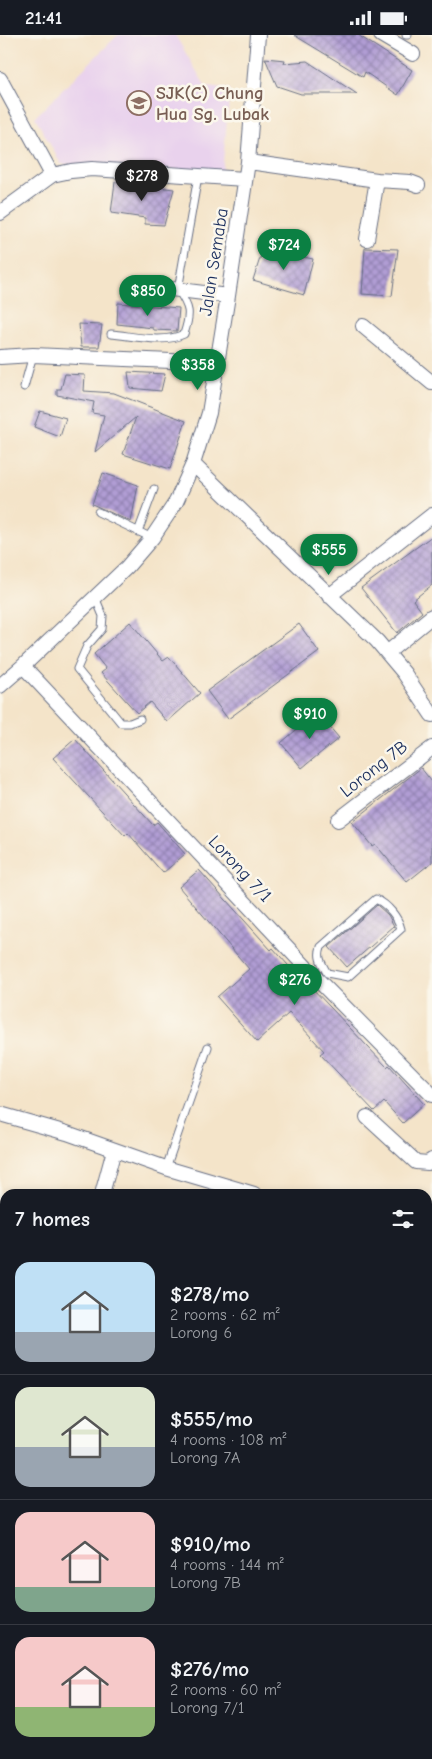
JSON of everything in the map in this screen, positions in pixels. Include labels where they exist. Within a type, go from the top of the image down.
[{"type":"street","name":"Jalan Semaba","points":[[0,686],[24,666],[127,567],[152,538],[176,502],[193,463],[209,413],[228,296],[248,161],[258,35]]},
{"type":"street","points":[[381,35],[413,54]]},
{"type":"street","points":[[0,79],[52,175]]},
{"type":"street","points":[[248,161],[378,180],[410,182],[418,185]]},
{"type":"street","points":[[0,213],[52,175],[70,171],[92,169],[245,179]]},
{"type":"street","points":[[368,239],[378,180]]},
{"type":"street","points":[[155,287],[228,296]]},
{"type":"street","points":[[363,326],[432,383]]},
{"type":"street","points":[[0,357],[33,355],[217,363]]},
{"type":"street","points":[[193,463],[387,653],[404,673],[432,715]]},
{"type":"street","points":[[329,596],[432,515]]},
{"type":"street","points":[[387,653],[432,616]]},
{"type":"street","name":"Lorong 7/1","points":[[24,666],[323,976],[432,1095]]},
{"type":"street","name":"Lorong 7B","points":[[338,820],[432,748]]},
{"type":"street","points":[[0,1114],[67,1133],[224,1189]]},
{"type":"street","points":[[367,1117],[416,1162],[428,1163],[432,1160]]},
{"type":"street","points":[[103,1189],[114,1150]]},
{"type":"lane","points":[[111,334],[175,339],[184,334],[190,317],[187,303],[178,290],[198,176]]},
{"type":"lane","points":[[24,387],[33,355]]},
{"type":"lane","points":[[138,532],[154,489]]},
{"type":"lane","points":[[98,512],[152,538]]},
{"type":"lane","points":[[94,597],[103,616],[102,629],[87,646],[77,669],[121,723],[130,723],[140,719]]},
{"type":"lane","points":[[376,899],[383,903],[399,920],[402,929],[348,977],[323,976],[318,953],[321,947],[368,904],[376,899]]},
{"type":"lane","points":[[166,1167],[208,1047]]},
{"type":"shaded area","name":"SJK(C) Chung Hua Sg. Lubak","points":[[118,35],[175,35],[206,87],[230,89],[222,172],[61,164],[35,117]]},
{"type":"building","points":[[294,35],[358,35],[412,70],[398,95],[365,72],[363,77]]},
{"type":"building","points":[[265,58],[285,60],[284,63],[307,61],[357,94],[301,94],[277,86]]},
{"type":"building","points":[[115,182],[142,182],[142,185],[174,189],[164,225],[145,224],[145,218],[111,213]]},
{"type":"building","points":[[365,248],[398,249],[392,296],[362,294]]},
{"type":"building","points":[[263,249],[313,259],[304,295],[253,280]]},
{"type":"building","points":[[118,303],[179,308],[177,331],[154,330],[153,328],[117,324]]},
{"type":"building","points":[[79,324],[102,325],[99,347],[81,347]]},
{"type":"building","points":[[128,372],[165,374],[161,391],[130,388]]},
{"type":"building","points":[[65,374],[85,375],[84,391],[114,393],[186,421],[170,469],[123,454],[136,417],[95,452],[104,415],[92,413],[94,402],[57,395],[57,389],[61,389]]},
{"type":"building","points":[[40,411],[66,418],[60,437],[34,427]]},
{"type":"building","points":[[103,473],[138,485],[131,522],[92,504]]},
{"type":"building","points":[[432,536],[432,585],[413,600],[422,612],[397,633],[361,588]]},
{"type":"building","points":[[130,622],[163,661],[169,657],[200,693],[167,722],[150,702],[137,713],[101,673],[106,669],[94,654]]},
{"type":"building","points":[[299,624],[319,652],[228,719],[207,691]]},
{"type":"building","points":[[317,712],[339,738],[302,768],[281,743]]},
{"type":"building","points":[[75,739],[153,825],[157,822],[185,854],[163,873],[128,833],[125,836],[53,758]]},
{"type":"building","points":[[421,768],[432,782],[432,862],[407,882],[375,844],[372,846],[352,822]]},
{"type":"building","points":[[199,870],[271,950],[273,948],[309,989],[311,987],[387,1067],[389,1065],[424,1104],[403,1123],[384,1102],[374,1111],[320,1054],[324,1051],[289,1013],[257,1042],[217,997],[249,969],[179,887]]},
{"type":"building","points":[[377,905],[388,915],[394,926],[347,967],[329,947]]},
{"type":"place","name":"SJK(C) Chung Hua Sg. Lubak","points":[[139,103]]}]
